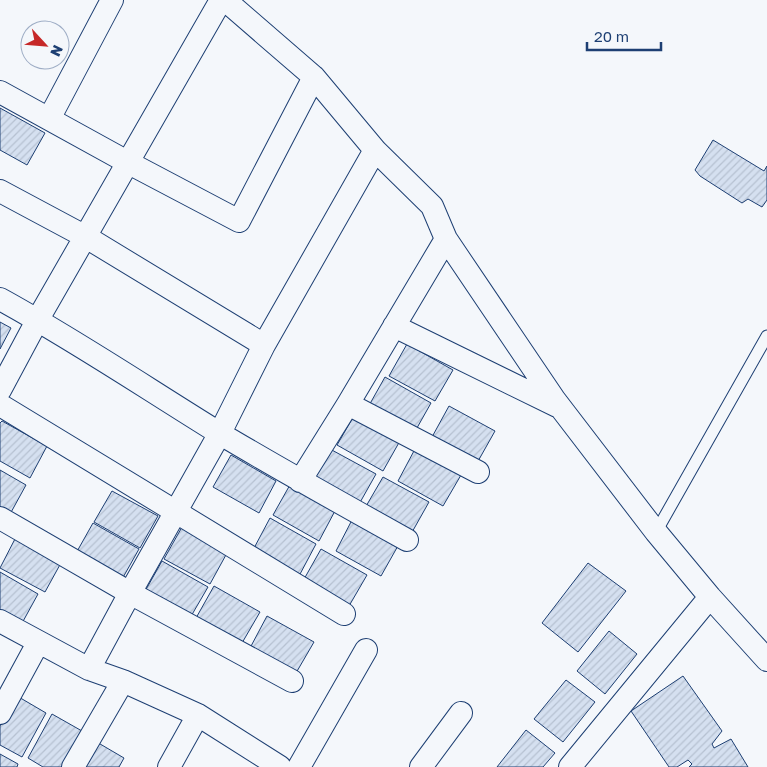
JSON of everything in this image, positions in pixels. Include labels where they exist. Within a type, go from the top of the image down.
[{"type":"street","points":[[49,119],[112,0]]},
{"type":"street","points":[[0,390],[38,319],[221,0]]},
{"type":"street","points":[[226,0],[314,76],[376,150],[432,206],[446,239],[561,408],[656,532],[710,597],[767,660]]},
{"type":"street","points":[[0,92],[239,221],[314,76]]},
{"type":"street","points":[[89,669],[220,433],[264,345],[376,150]]},
{"type":"street","points":[[0,191],[86,237],[264,345]]},
{"type":"street","points":[[300,480],[348,404],[446,239]]},
{"type":"street","points":[[0,299],[38,319],[220,433],[407,540]]},
{"type":"street","points":[[394,326],[561,408]]},
{"type":"street","points":[[348,404],[478,472]]},
{"type":"street","points":[[0,405],[344,614]]},
{"type":"street","points":[[0,518],[130,593],[292,681]]},
{"type":"street","points":[[570,767],[710,597]]},
{"type":"street","points":[[0,621],[89,669],[123,681],[198,715],[275,766]]},
{"type":"street","points":[[0,713],[38,643]]},
{"type":"street","points":[[299,767],[366,650]]},
{"type":"street","points":[[73,767],[123,681]]},
{"type":"street","points":[[421,767],[461,713]]},
{"type":"street","points":[[169,767],[198,715]]},
{"type":"lane","points":[[656,532],[767,336]]},
{"type":"building","points":[[0,108],[45,133],[27,165],[0,150]]},
{"type":"building","points":[[713,140],[764,171],[767,166],[767,200],[762,207],[748,199],[742,203],[700,176],[695,170]]},
{"type":"building","points":[[0,322],[11,328],[0,349]]},
{"type":"building","points":[[407,344],[453,370],[435,401],[389,376]]},
{"type":"building","points":[[385,377],[431,403],[413,435],[367,409]]},
{"type":"building","points":[[449,406],[495,431],[477,463],[432,437]]},
{"type":"building","points":[[355,414],[401,439],[383,471],[337,445]]},
{"type":"building","points":[[2,421],[47,446],[30,478],[0,461],[0,423]]},
{"type":"building","points":[[330,449],[376,474],[358,506],[312,480]]},
{"type":"building","points":[[415,449],[461,475],[443,506],[398,481]]},
{"type":"building","points":[[231,455],[276,481],[259,513],[213,487]]},
{"type":"building","points":[[0,470],[26,485],[9,516],[0,512]]},
{"type":"building","points":[[383,477],[429,502],[411,534],[365,508]]},
{"type":"building","points":[[291,483],[336,509],[319,541],[273,515]]},
{"type":"building","points":[[112,491],[158,516],[140,548],[94,522]]},
{"type":"building","points":[[270,518],[316,544],[299,576],[253,550]]},
{"type":"building","points":[[353,518],[399,544],[381,576],[336,551]]},
{"type":"building","points":[[93,523],[139,549],[121,581],[75,555]]},
{"type":"building","points":[[182,527],[227,553],[210,584],[164,559]]},
{"type":"building","points":[[17,535],[62,561],[45,592],[0,568]]},
{"type":"building","points":[[321,549],[367,575],[349,606],[303,581]]},
{"type":"building","points":[[162,561],[208,587],[190,618],[144,593]]},
{"type":"building","points":[[588,563],[626,591],[578,652],[542,623]]},
{"type":"building","points":[[0,572],[38,594],[21,625],[0,614]]},
{"type":"building","points":[[214,586],[260,612],[242,643],[196,618]]},
{"type":"building","points":[[267,616],[314,642],[296,673],[250,648]]},
{"type":"building","points":[[609,631],[637,654],[605,694],[577,671]]},
{"type":"building","points":[[683,676],[722,731],[712,744],[714,748],[731,739],[748,767],[689,767],[692,764],[688,760],[677,767],[669,767],[631,711]]},
{"type":"building","points":[[566,680],[595,702],[563,742],[534,719]]},
{"type":"building","points":[[17,696],[46,713],[22,757],[0,745],[0,726]]},
{"type":"building","points":[[52,714],[82,731],[62,767],[43,767],[28,758]]},
{"type":"building","points":[[526,730],[555,753],[543,767],[497,767]]},
{"type":"building","points":[[95,741],[124,758],[119,767],[81,767]]},
{"type":"building","points":[[0,754],[18,764],[17,767],[0,767]]}]
